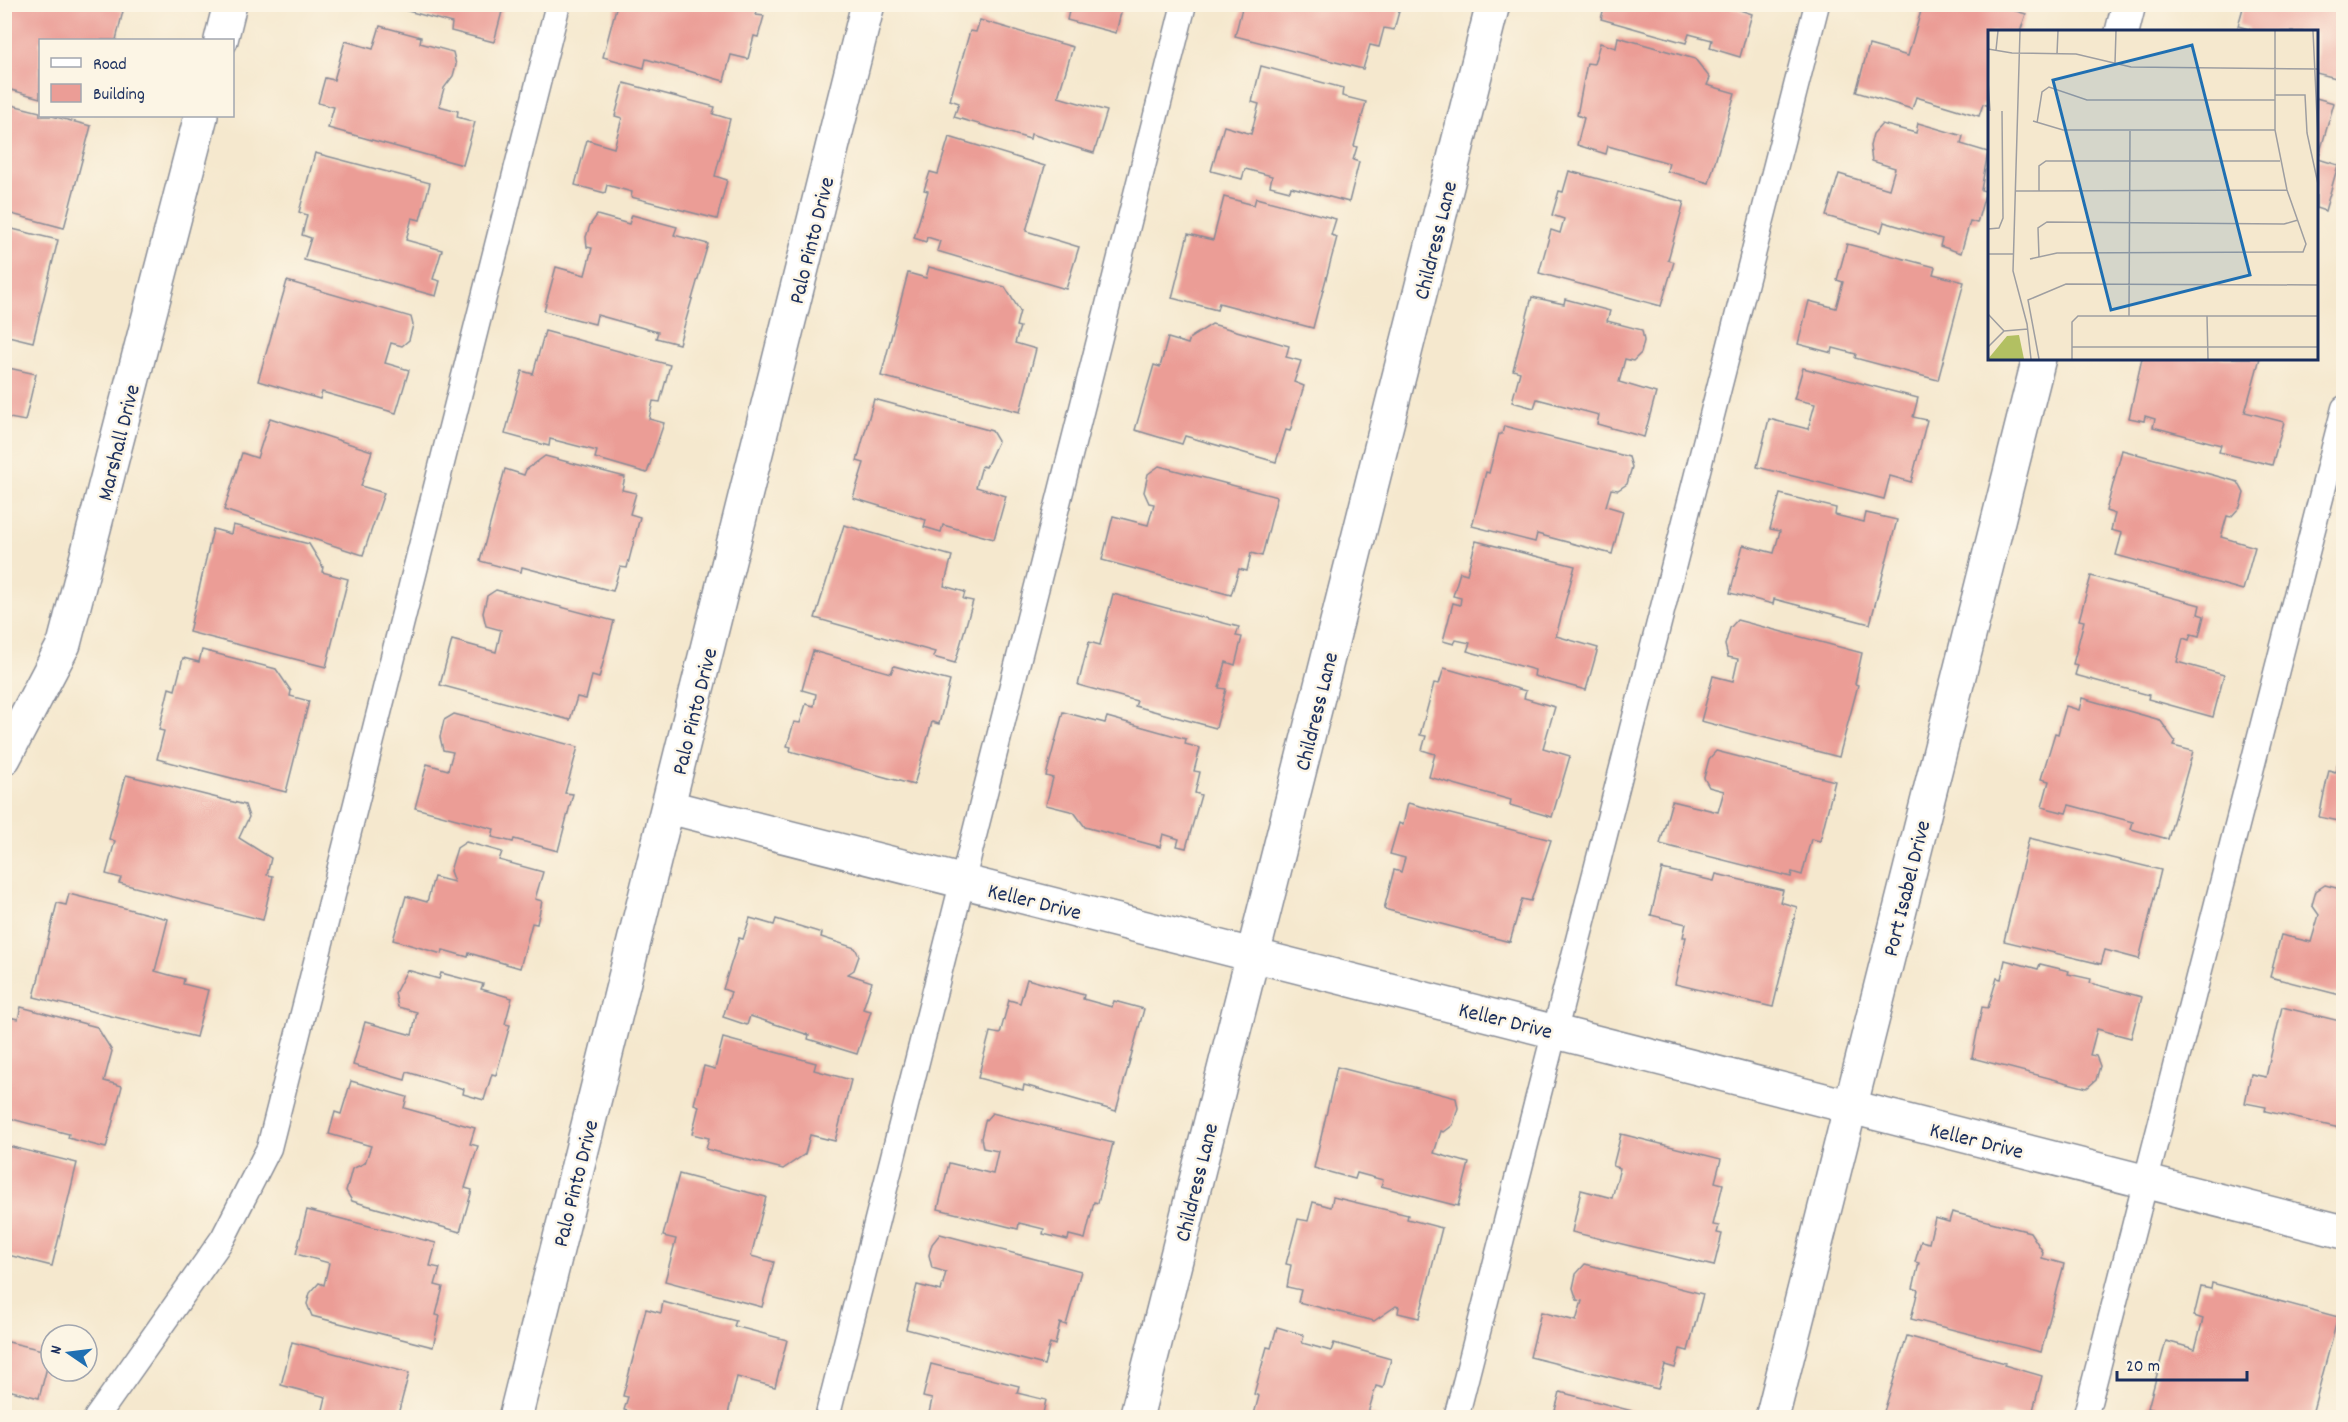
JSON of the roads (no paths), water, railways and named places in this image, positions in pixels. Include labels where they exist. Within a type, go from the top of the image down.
[{"type":"street","points":[[220,39],[230,4]]},
{"type":"street","name":"Palo Pinto Drive","points":[[515,1418],[868,4]]},
{"type":"street","name":"Childress Lane","points":[[1136,1418],[1493,4]]},
{"type":"street","points":[[2122,30],[2129,4]]},
{"type":"street","name":"Marshall Drive","points":[[4,758],[64,644],[201,117]]},
{"type":"street","name":"Port Isabel Drive","points":[[1772,1418],[2038,360]]},
{"type":"street","name":"Keller Drive","points":[[669,807],[2343,1232]]},
{"type":"lane","points":[[96,1418],[223,1238],[269,1148],[558,4]]},
{"type":"lane","points":[[826,1418],[1184,4]]},
{"type":"lane","points":[[1456,1418],[1817,4]]},
{"type":"lane","points":[[2085,1418],[2343,408]]}]
